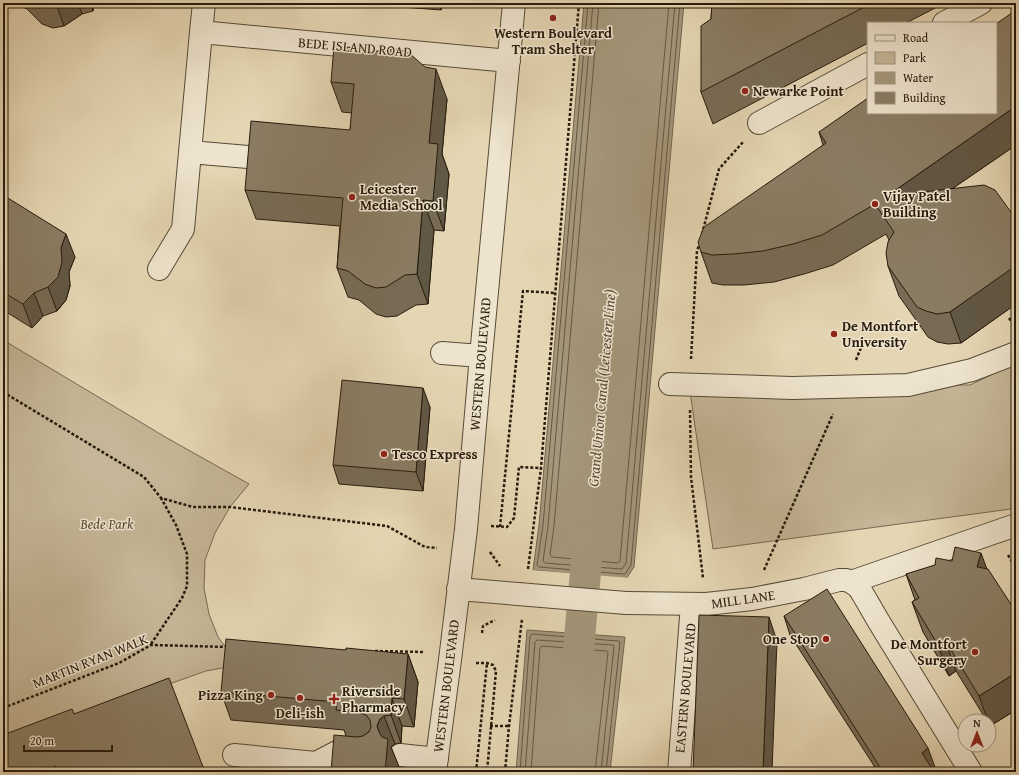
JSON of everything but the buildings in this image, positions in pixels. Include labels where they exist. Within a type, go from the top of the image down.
[{"type":"street","points":[[159,269],[183,229],[204,3]]},
{"type":"street","name":"WESTERN BOULEVARD","points":[[436,765],[466,528],[481,356],[510,61],[514,3]]},
{"type":"street","points":[[946,22],[981,3]]},
{"type":"street","name":"BEDE ISLAND ROAD","points":[[202,32],[510,61]]},
{"type":"street","points":[[759,123],[867,65]]},
{"type":"street","points":[[189,162],[248,157]]},
{"type":"street","points":[[442,353],[481,356]]},
{"type":"street","points":[[680,384],[792,388],[908,385],[972,370],[1016,353]]},
{"type":"street","name":"MILL LANE","points":[[458,590],[626,603],[699,604],[752,599],[804,589],[839,580],[851,582],[1016,524]]},
{"type":"street","points":[[851,582],[861,591],[971,772]]},
{"type":"street","name":"EASTERN BOULEVARD","points":[[679,772],[699,604]]},
{"type":"street","points":[[234,755],[282,766],[316,763],[341,750],[369,753]]},
{"type":"street","points":[[400,755],[436,765]]},
{"type":"path","points":[[505,772],[518,594],[541,468],[579,3]]},
{"type":"path","points":[[699,604],[691,477],[680,384],[697,250],[719,169],[759,123]]},
{"type":"path","points":[[541,468],[519,467],[514,518],[506,527],[500,527],[523,290],[555,293]]},
{"type":"path","points":[[1009,318],[1016,329]]},
{"type":"path","points":[[752,599],[864,340]]},
{"type":"path","points":[[3,392],[144,477],[161,498],[176,525],[187,554],[187,586],[182,598],[151,645]]},
{"type":"path","points":[[161,498],[194,507],[230,507],[387,526],[425,547]]},
{"type":"path","points":[[482,633],[483,626],[501,617],[518,594]]},
{"type":"path","name":"MARTIN RYAN WALK","points":[[3,708],[119,663],[151,645],[233,647]]},
{"type":"path","points":[[368,651],[414,651],[476,655],[476,663],[487,663],[494,665],[496,671],[487,772]]},
{"type":"path","points":[[476,772],[487,663]]},
{"type":"path","points":[[490,726],[509,726]]},
{"type":"green space","name":"Bede Park","points":[[3,340],[167,438],[249,484],[230,507],[215,533],[205,560],[204,588],[209,614],[218,637],[239,665],[206,671],[3,743]]},
{"type":"green space","points":[[1016,363],[1016,506],[1011,509],[713,549],[689,385],[970,385]]},
{"type":"water","points":[[584,3],[684,3],[634,567],[626,579],[533,570],[539,525]]},
{"type":"water","points":[[527,630],[625,637],[610,772],[516,772]]},
{"type":"pier","points":[[531,570],[630,578],[626,581],[532,572]]},
{"type":"waterway","name":"Grand Union Canal (Leicester Line)","points":[[576,676],[589,534]]},
{"type":"place","name":"Western Boulevard Tram Shelter","points":[[553,18]]},
{"type":"place","name":"Newarke Point","points":[[745,91]]},
{"type":"place","name":"Leicester Media School","points":[[352,197]]},
{"type":"place","name":"Vijay Patel Building","points":[[875,204]]},
{"type":"place","name":"De Montfort University","points":[[834,334]]},
{"type":"place","name":"Tesco Express","points":[[384,454]]},
{"type":"place","name":"One Stop","points":[[826,639]]},
{"type":"place","name":"De Montfort Surgery","points":[[975,652]]},
{"type":"place","name":"Pizza King","points":[[271,695]]},
{"type":"place","name":"Deli-ish","points":[[300,698]]},
{"type":"place","name":"Riverside Pharmacy","points":[[334,699]]}]
